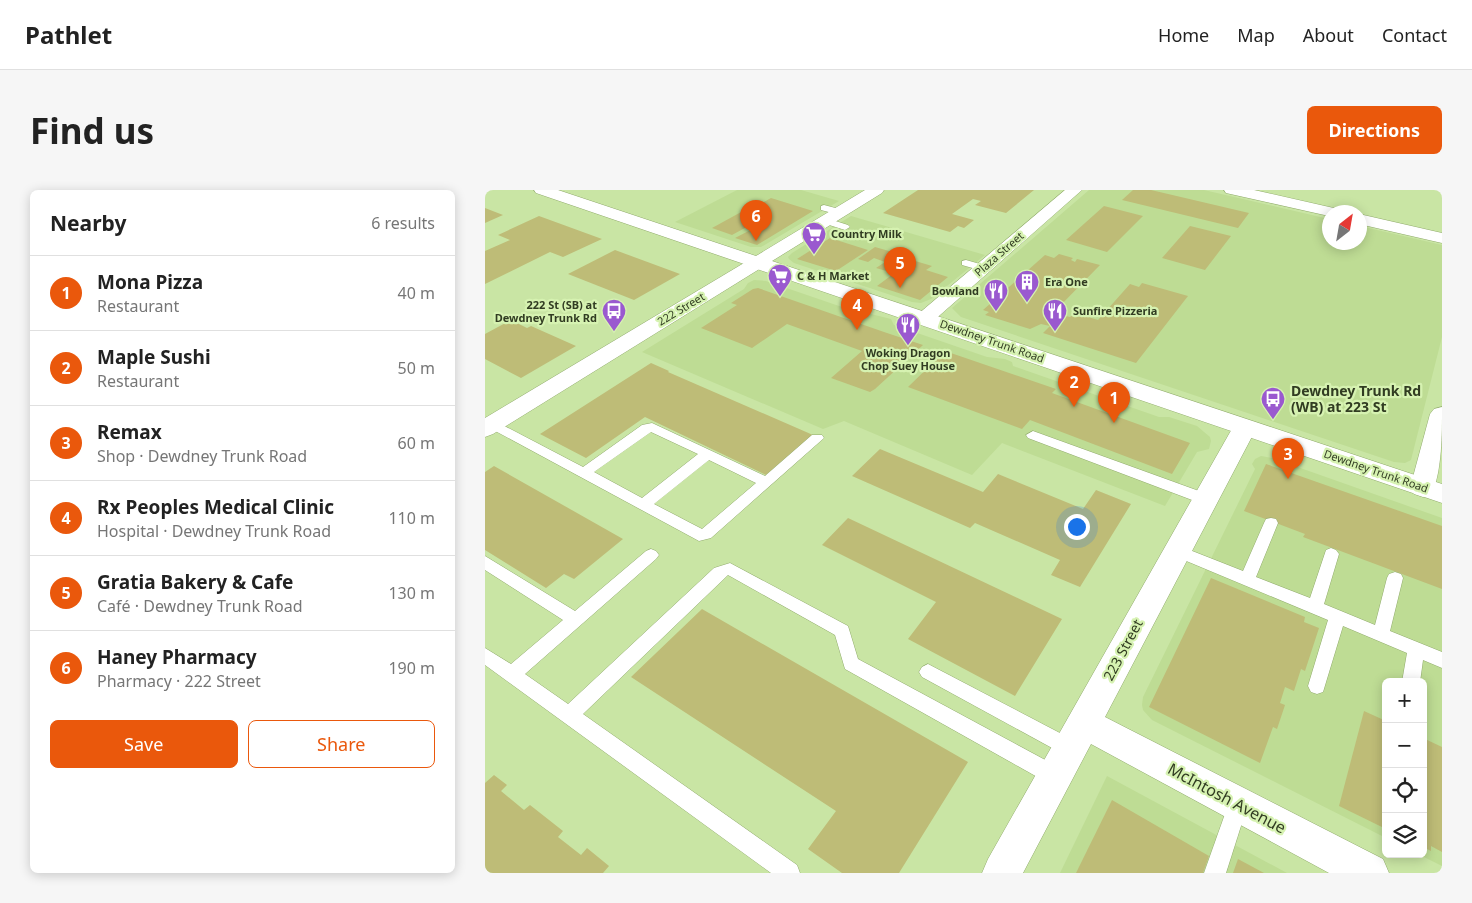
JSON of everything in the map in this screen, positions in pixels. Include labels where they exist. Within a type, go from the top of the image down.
[{"type":"main road","name":"Dewdney Trunk Road","points":[[542,190],[755,264],[924,318],[1433,491]]},
{"type":"main road","name":"222 Street","points":[[489,427],[876,190]]},
{"type":"main road","name":"Plaza Street","points":[[924,318],[1074,190]]},
{"type":"main road","points":[[1232,190],[1322,210]]},
{"type":"main road","points":[[1367,221],[1442,238]]},
{"type":"main road","points":[[1433,491],[1442,414]]},
{"type":"main road","name":"223 Street","points":[[1002,873],[1245,427]]},
{"type":"main road","name":"McIntosh Avenue","points":[[1070,749],[1238,804],[1369,873]]},
{"type":"lane","points":[[965,263],[983,268]]},
{"type":"lane","points":[[489,427],[584,473],[699,535],[703,535],[817,438]]},
{"type":"lane","points":[[584,473],[650,427],[766,482]]},
{"type":"lane","points":[[1033,435],[1205,500]]},
{"type":"lane","points":[[643,505],[707,454]]},
{"type":"lane","points":[[1247,580],[1271,523]]},
{"type":"lane","points":[[1177,551],[1442,660]]},
{"type":"lane","points":[[513,674],[651,554]]},
{"type":"lane","points":[[1315,608],[1331,554]]},
{"type":"lane","points":[[485,562],[576,620]]},
{"type":"lane","points":[[569,715],[720,572],[725,569],[731,569],[842,631],[851,664],[1070,749]]},
{"type":"lane","points":[[1381,635],[1395,578]]},
{"type":"lane","points":[[1317,686],[1337,617]]},
{"type":"lane","points":[[1412,678],[1416,650]]},
{"type":"lane","points":[[485,655],[789,873]]},
{"type":"lane","points":[[928,672],[1070,749]]},
{"type":"lane","points":[[1215,873],[1238,804]]},
{"type":"shaded area","points":[[737,190],[801,190],[839,201],[761,247],[751,247],[675,222]]},
{"type":"shaded area","points":[[1089,190],[1204,190],[1322,217],[1322,250],[1367,250],[1367,228],[1442,245],[1442,337],[1411,460],[1405,463],[1394,462],[961,317],[952,308]]},
{"type":"shaded area","points":[[851,216],[985,255],[931,299],[921,303],[912,302],[794,263],[789,259],[788,257],[792,253]]},
{"type":"shaded area","points":[[754,280],[766,281],[839,306],[891,319],[894,325],[987,357],[1005,359],[1012,362],[1013,366],[1159,417],[1169,417],[1197,426],[1210,437],[1209,449],[1197,452],[1165,506],[1002,443],[972,475],[844,421],[823,429],[642,352],[744,289],[748,283]]},
{"type":"shaded area","points":[[1261,456],[1272,458],[1442,518],[1442,866],[1426,858],[1427,678],[1382,678],[1382,836],[1152,720],[1143,710],[1143,697],[1255,469],[1252,464],[1255,459]]},
{"type":"shaded area","points":[[1107,776],[1287,873],[1060,873]]},
{"type":"building","points":[[918,190],[1034,190],[1006,213],[975,205],[981,201],[973,199],[952,214],[974,220],[964,228],[958,226],[950,232],[883,213]]},
{"type":"building","points":[[1133,190],[1151,190],[1249,213],[1238,228],[1122,200]]},
{"type":"building","points":[[771,198],[813,211],[757,245],[735,238],[772,219],[747,211]]},
{"type":"building","points":[[1104,206],[1143,216],[1107,252],[1066,240]]},
{"type":"building","points":[[485,208],[503,215],[485,223]]},
{"type":"building","points":[[743,211],[763,218],[732,235],[712,228]]},
{"type":"building","points":[[539,216],[602,239],[563,257],[550,252],[485,284],[485,251],[510,240],[498,235]]},
{"type":"building","points":[[1190,226],[1231,236],[1205,270],[1162,258]]},
{"type":"building","points":[[830,238],[868,250],[836,271],[797,259]]},
{"type":"building","points":[[875,247],[910,257],[890,272],[876,268],[885,262],[874,258],[868,262],[858,259]]},
{"type":"building","points":[[615,250],[680,274],[634,300],[568,274]]},
{"type":"building","name":"Era One","points":[[1059,254],[1073,258],[1071,260],[1075,262],[1077,259],[1100,265],[1057,309],[1065,312],[1062,315],[1070,317],[1075,313],[1098,320],[1130,284],[1139,287],[1142,283],[1188,296],[1136,363],[1043,333],[1050,326],[1041,324],[1030,329],[985,315],[989,312],[983,310],[1045,255],[1054,258]]},
{"type":"building","points":[[912,260],[932,266],[926,270],[948,277],[920,300],[877,286]]},
{"type":"building","points":[[758,288],[923,345],[870,392],[831,378],[862,351],[787,324],[752,348],[701,328],[737,305],[731,303],[753,289]]},
{"type":"building","points":[[511,320],[527,328],[531,326],[576,346],[521,378],[485,359],[485,334]]},
{"type":"building","points":[[945,351],[1056,389],[1052,393],[1190,443],[1172,474],[1030,420],[1022,429],[908,387]]},
{"type":"building","points":[[651,363],[813,435],[766,475],[645,417],[586,458],[540,434]]},
{"type":"building","points":[[880,449],[983,492],[998,474],[1083,509],[1096,490],[1131,504],[1080,587],[1051,575],[1060,560],[975,523],[970,528],[852,476]]},
{"type":"building","points":[[1266,464],[1442,526],[1442,589],[1303,537],[1305,534],[1244,511]]},
{"type":"building","points":[[494,466],[623,539],[574,579],[564,574],[546,588],[485,550],[485,472]]},
{"type":"building","points":[[848,518],[1062,619],[1015,696],[908,639],[936,602],[822,545]]},
{"type":"building","points":[[1211,578],[1305,617],[1304,622],[1319,628],[1305,671],[1301,669],[1294,691],[1285,687],[1280,703],[1285,705],[1277,729],[1273,727],[1260,763],[1149,707]]},
{"type":"building","points":[[702,609],[968,762],[899,873],[842,873],[808,849],[836,811],[631,677]]},
{"type":"building","points":[[1364,711],[1382,719],[1382,827],[1339,806]]},
{"type":"building","points":[[1427,740],[1442,747],[1442,852],[1431,846],[1431,851],[1427,849]]},
{"type":"building","points":[[494,775],[507,785],[501,791],[524,810],[530,805],[563,831],[558,837],[581,855],[587,848],[609,866],[603,873],[485,873],[485,783]]},
{"type":"building","points":[[1112,800],[1209,856],[1203,873],[1076,873]]},
{"type":"building","points":[[1238,859],[1264,873],[1233,873]]},
{"type":"place","name":"Haney Pharmacy","points":[[756,241]]},
{"type":"place","name":"Country Milk","points":[[814,255]]},
{"type":"place","name":"Gratia Bakery & Cafe","points":[[900,288]]},
{"type":"place","name":"C & H Market","points":[[780,297]]},
{"type":"place","name":"Era One","points":[[1027,303]]},
{"type":"place","name":"Bowland","points":[[996,312]]},
{"type":"place","name":"Rx Peoples Medical Clinic","points":[[857,330]]},
{"type":"place","name":"222 St (SB) at Dewdney Trunk Rd","points":[[614,332]]},
{"type":"place","name":"Sunfire Pizzeria","points":[[1055,332]]},
{"type":"place","name":"Woking Dragon Chop Suey House","points":[[908,346]]},
{"type":"place","name":"Maple Sushi","points":[[1074,407]]},
{"type":"place","name":"Dewdney Trunk Rd (WB) at 223 St","points":[[1273,420]]},
{"type":"place","name":"Mona Pizza","points":[[1114,423]]},
{"type":"place","name":"Remax","points":[[1288,479]]}]
